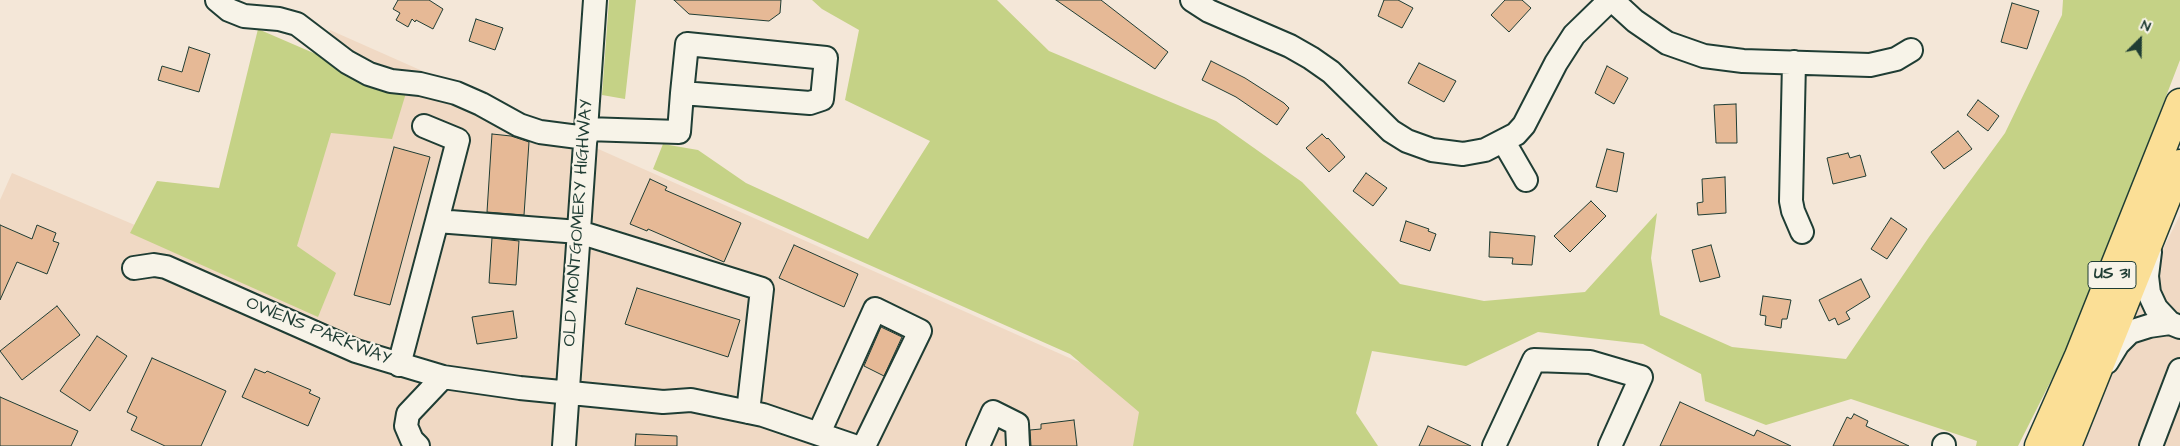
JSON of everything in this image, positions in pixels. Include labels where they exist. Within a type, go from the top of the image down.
[{"type":"main road","name":"US 31","points":[[2039,446],[2079,356],[2180,103]]},
{"type":"main road","name":"US 31","points":[[2068,446],[2180,164]]},
{"type":"street","points":[[217,0],[229,10],[244,16],[279,19],[297,24],[347,62],[369,74],[391,81],[420,84],[456,93],[481,104],[519,125],[540,132],[679,132],[682,93],[687,44],[826,58],[822,99],[810,103],[682,93]]},
{"type":"street","name":"OLD MONTGOMERY HIGHWAY","points":[[564,446],[595,0]]},
{"type":"street","points":[[1192,0],[1209,11],[1290,46],[1311,58],[1332,72],[1391,131],[1418,146],[1450,154],[1485,150],[1504,142],[1516,134],[1524,125],[1556,63],[1574,35],[1611,0],[1651,33],[1683,50],[1721,59],[1870,65],[1896,59],[1911,50]]},
{"type":"street","points":[[1794,62],[1791,201],[1792,211],[1802,232]]},
{"type":"street","points":[[399,365],[458,140],[424,126]]},
{"type":"street","points":[[1504,142],[1526,180]]},
{"type":"street","points":[[437,221],[579,232],[762,289],[748,412]]},
{"type":"street","points":[[2152,233],[2147,276],[2149,293],[2156,308],[2175,325]]},
{"type":"street","name":"OWENS PARKWAY","points":[[134,268],[154,265],[166,267],[356,351],[399,365],[443,377],[567,392]]},
{"type":"street","points":[[819,433],[875,309],[920,331],[864,446]]},
{"type":"street","points":[[2089,392],[2118,344],[2130,332],[2149,326],[2175,325]]},
{"type":"street","points":[[1494,446],[1534,360],[1590,362],[1641,377],[1610,446]]},
{"type":"street","points":[[2151,446],[2180,370]]},
{"type":"street","points":[[418,446],[412,440],[406,426],[408,414],[443,377]]},
{"type":"street","points":[[567,392],[604,383],[665,389],[691,400],[748,412],[819,433],[854,446]]},
{"type":"street","points":[[978,446],[993,412],[1016,424],[1018,446]]},
{"type":"shaded area","points":[[330,30],[1268,446],[0,446],[0,200],[12,173],[260,278]]},
{"type":"shaded area","points":[[2180,215],[2180,446],[2064,446]]},
{"type":"green space","points":[[609,0],[636,0],[625,99],[602,95]]},
{"type":"green space","points":[[812,0],[997,0],[1049,51],[1216,121],[1302,182],[1400,284],[1484,301],[1585,292],[1657,213],[1651,258],[1660,315],[1732,347],[1846,359],[1929,237],[2005,133],[2062,15],[2063,0],[2180,0],[2180,60],[2075,333],[2018,446],[1976,446],[1977,441],[1851,399],[1766,425],[1705,401],[1701,374],[1643,344],[1538,332],[1466,366],[1372,351],[1356,413],[1378,446],[1133,446],[1139,412],[1070,354],[653,169],[663,144],[698,150],[746,183],[868,239],[930,141],[845,100],[859,30],[822,9]]},
{"type":"green space","points":[[258,29],[406,93],[392,139],[331,133],[297,246],[336,273],[318,317],[130,233],[157,181],[219,188]]},
{"type":"building","points":[[398,0],[429,0],[443,9],[433,29],[412,19],[408,27],[396,20],[400,13],[393,9]]},
{"type":"building","points":[[674,0],[781,0],[780,13],[769,21],[689,14]]},
{"type":"building","points":[[1056,0],[1101,0],[1168,52],[1155,69]]},
{"type":"building","points":[[1384,0],[1398,0],[1413,8],[1402,28],[1378,16]]},
{"type":"building","points":[[1505,0],[1522,0],[1531,8],[1509,32],[1491,15]]},
{"type":"building","points":[[2012,3],[2039,11],[2027,49],[2001,42]]},
{"type":"building","points":[[476,19],[503,28],[495,50],[469,41]]},
{"type":"building","points":[[189,47],[210,54],[199,92],[158,80],[162,66],[182,72]]},
{"type":"building","points":[[1211,61],[1245,78],[1284,103],[1289,108],[1277,125],[1236,97],[1202,80]]},
{"type":"building","points":[[1419,63],[1456,81],[1444,102],[1408,83]]},
{"type":"building","points":[[1607,66],[1628,78],[1614,104],[1595,93]]},
{"type":"building","points":[[1978,100],[1999,116],[1988,131],[1967,115]]},
{"type":"building","points":[[1736,104],[1737,143],[1716,143],[1714,105]]},
{"type":"building","points":[[1958,131],[1972,149],[1944,169],[1931,152]]},
{"type":"building","points":[[492,134],[511,136],[529,142],[524,215],[487,212]]},
{"type":"building","points":[[1322,134],[1345,157],[1329,172],[1306,148]]},
{"type":"building","points":[[394,147],[430,157],[390,305],[354,295]]},
{"type":"building","points":[[1607,149],[1624,153],[1617,192],[1596,187]]},
{"type":"building","points":[[1848,153],[1850,158],[1860,155],[1866,176],[1833,184],[1827,158]]},
{"type":"building","points":[[1366,173],[1387,188],[1373,206],[1353,191]]},
{"type":"building","points":[[1725,177],[1726,213],[1698,215],[1697,203],[1703,202],[1702,179]]},
{"type":"building","points":[[650,179],[667,187],[665,190],[741,223],[724,262],[648,229],[647,231],[630,224]]},
{"type":"building","points":[[1591,201],[1606,216],[1570,252],[1554,236]]},
{"type":"building","points":[[1891,218],[1907,229],[1887,259],[1871,249]]},
{"type":"building","points":[[1406,221],[1429,229],[1428,231],[1436,234],[1430,251],[1400,241]]},
{"type":"building","points":[[0,225],[32,239],[37,225],[56,233],[53,241],[59,243],[47,274],[17,262],[0,300]]},
{"type":"building","points":[[1490,232],[1535,236],[1532,265],[1512,264],[1513,258],[1489,257]]},
{"type":"building","points":[[492,238],[519,241],[516,285],[489,283]]},
{"type":"building","points":[[794,245],[858,274],[844,307],[779,278]]},
{"type":"building","points":[[1711,245],[1720,277],[1700,282],[1692,250]]},
{"type":"building","points":[[1861,279],[1870,297],[1846,312],[1850,319],[1838,325],[1835,318],[1829,321],[1819,300]]},
{"type":"building","points":[[637,288],[740,320],[728,357],[625,324]]},
{"type":"building","points":[[1763,296],[1791,300],[1787,319],[1782,319],[1781,328],[1765,325],[1766,316],[1760,315]]},
{"type":"building","points":[[57,306],[80,335],[22,380],[0,351]]},
{"type":"building","points":[[513,311],[517,338],[477,344],[472,317]]},
{"type":"building","points":[[881,327],[902,337],[884,376],[864,366]]},
{"type":"building","points":[[97,336],[127,356],[90,411],[60,391]]},
{"type":"building","points":[[152,358],[226,391],[201,446],[165,446],[131,430],[137,417],[127,412]]},
{"type":"building","points":[[255,369],[265,373],[267,371],[311,390],[309,393],[320,398],[308,426],[242,397]]},
{"type":"building","points":[[0,397],[78,431],[71,446],[0,446]]},
{"type":"building","points":[[1680,402],[1754,436],[1757,430],[1791,446],[1660,446]]},
{"type":"building","points":[[1854,414],[1868,421],[1866,426],[1909,446],[1833,446],[1847,417],[1851,419]]},
{"type":"building","points":[[1074,420],[1077,446],[1031,446],[1030,430],[1041,429],[1041,424]]},
{"type":"building","points":[[1428,426],[1471,446],[1419,446]]},
{"type":"building","points":[[636,434],[677,436],[677,446],[635,446]]}]
